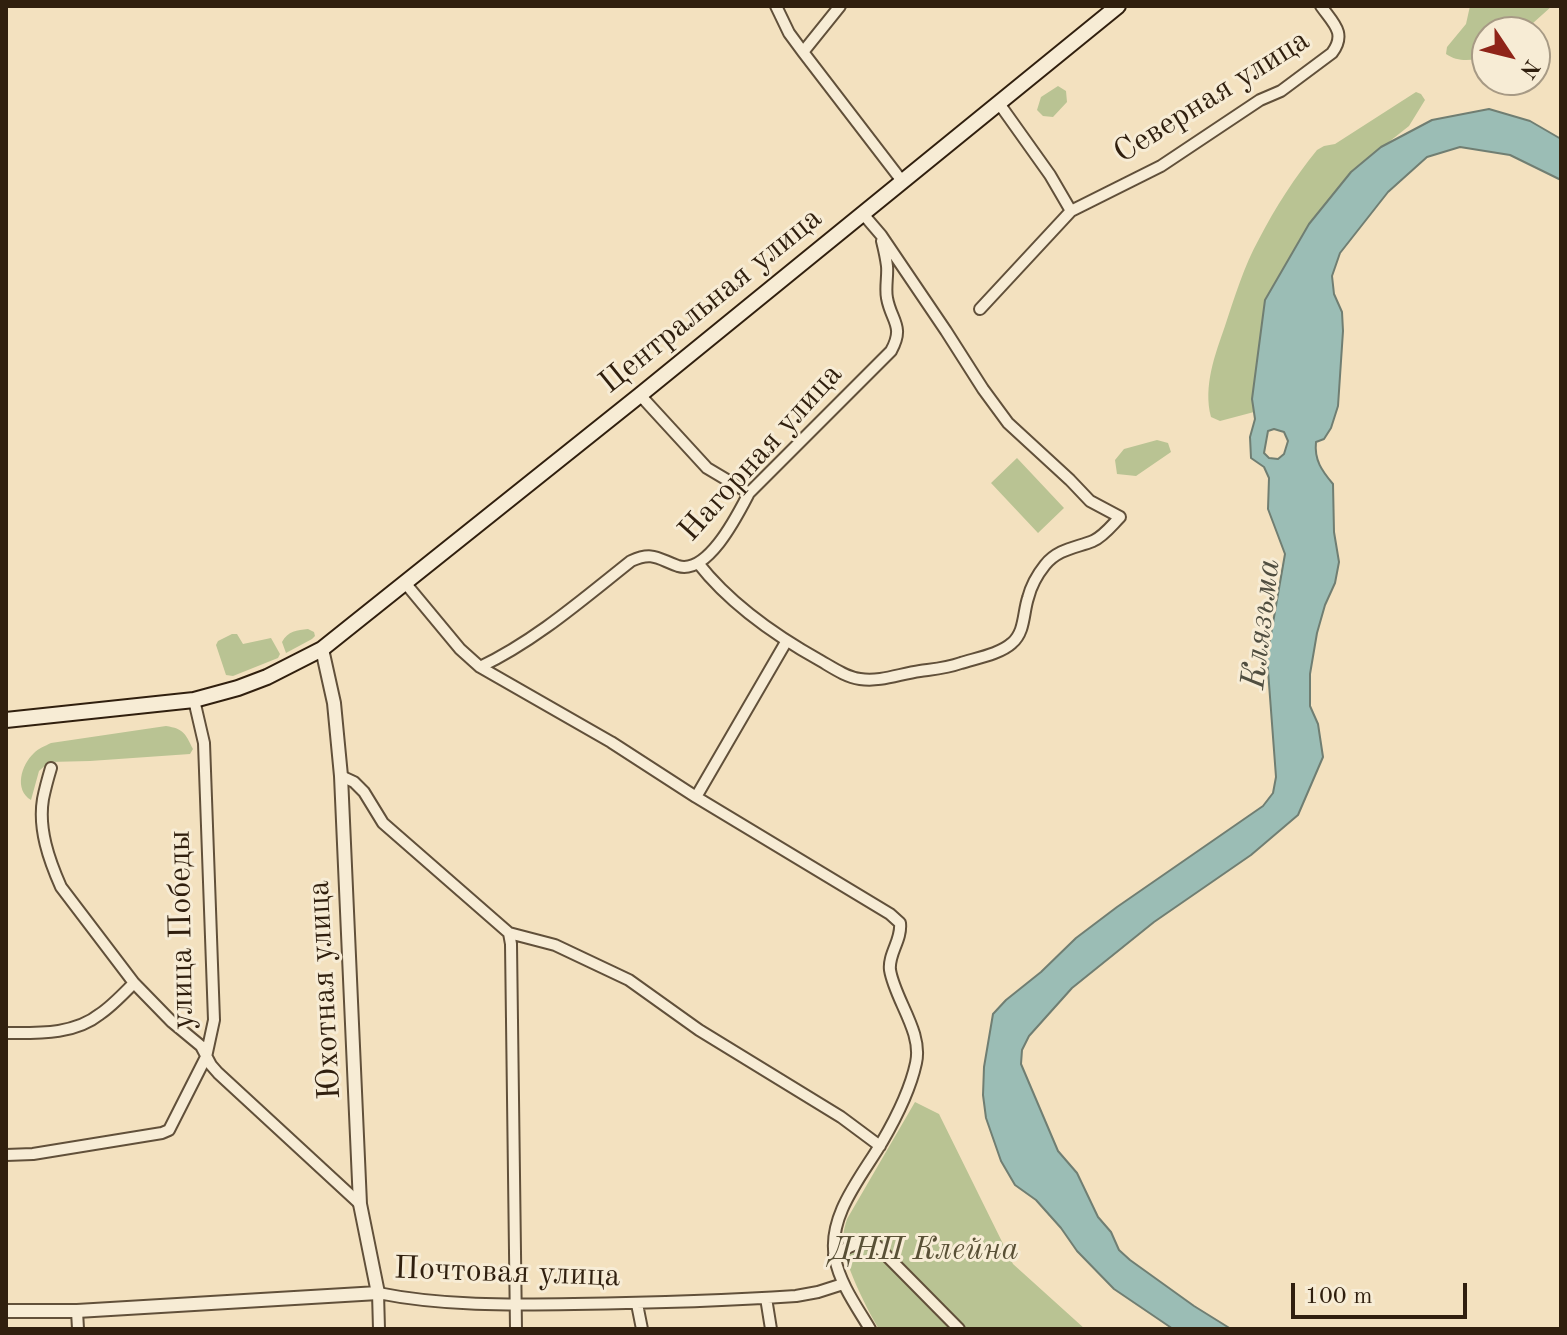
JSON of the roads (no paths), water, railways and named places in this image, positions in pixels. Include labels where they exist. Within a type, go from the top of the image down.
[{"type":"main road","name":"Центральная улица","points":[[6,720],[194,700],[267,677],[322,649],[1118,6]]},
{"type":"street","points":[[776,6],[789,33],[902,181]]},
{"type":"street","points":[[803,52],[840,6]]},
{"type":"street","name":"Северная улица","points":[[980,309],[1071,211],[1161,166],[1260,100],[1281,91],[1325,59],[1337,46],[1340,36],[1321,6]]},
{"type":"street","points":[[998,102],[1050,175],[1071,211]]},
{"type":"street","points":[[698,563],[727,595],[786,642],[856,679],[891,678],[950,667],[1011,644],[1022,627],[1028,597],[1036,578],[1047,563],[1071,547],[1091,542],[1120,517],[1090,501],[1008,423],[881,235],[863,214]]},
{"type":"street","name":"Нагорная улица","points":[[480,667],[527,640],[631,561],[654,556],[680,567],[690,567],[709,554],[726,533],[749,493],[896,343],[897,324],[887,298],[887,264],[881,235]]},
{"type":"street","points":[[640,395],[707,468],[749,493]]},
{"type":"street","points":[[406,584],[460,649],[480,667],[611,742],[900,923],[901,931],[890,968],[908,1015],[918,1059],[912,1080],[882,1141],[849,1197],[833,1239],[834,1255],[843,1284],[870,1329]]},
{"type":"street","points":[[696,797],[786,642]]},
{"type":"street","name":"Юхотная улица","points":[[322,649],[334,703],[341,776],[360,1204],[378,1293],[379,1329]]},
{"type":"street","name":"улица Победы","points":[[6,1155],[33,1154],[169,1130],[206,1057],[214,1020],[204,743],[194,700]]},
{"type":"street","points":[[51,768],[42,816],[46,847],[61,887],[134,983],[201,1046],[218,1073],[360,1204]]},
{"type":"street","points":[[341,776],[354,782],[364,792],[383,823],[509,933],[555,945],[629,980],[699,1030],[882,1141]]},
{"type":"street","points":[[509,933],[516,1329]]},
{"type":"street","points":[[6,1033],[40,1033],[83,1024],[99,1016],[134,983]]},
{"type":"street","points":[[834,1255],[854,1244],[867,1242],[876,1245],[959,1329]]},
{"type":"street","name":"Почтовая улица","points":[[6,1311],[77,1311],[378,1293],[412,1300],[516,1305],[637,1304],[796,1296],[843,1284]]},
{"type":"street","points":[[766,1298],[771,1329]]},
{"type":"street","points":[[637,1304],[642,1329]]},
{"type":"street","points":[[77,1311],[78,1329]]},
{"type":"water","points":[[1489,109],[1530,121],[1561,139],[1561,180],[1510,155],[1460,147],[1427,157],[1388,192],[1340,253],[1332,276],[1334,294],[1342,312],[1343,331],[1338,406],[1331,428],[1324,439],[1316,442],[1320,465],[1333,484],[1334,532],[1339,562],[1317,633],[1310,674],[1310,706],[1318,724],[1323,757],[1298,815],[1251,855],[1154,922],[1072,988],[1029,1036],[1022,1050],[1021,1064],[1058,1151],[1077,1173],[1098,1217],[1111,1232],[1119,1250],[1194,1306],[1231,1329],[1173,1329],[1114,1289],[1077,1251],[1036,1200],[1015,1185],[1001,1161],[986,1118],[983,1095],[984,1067],[993,1014],[1076,938],[1263,806],[1273,793],[1276,777],[1267,657],[1285,554],[1268,509],[1269,478],[1264,467],[1251,458],[1250,437],[1255,419],[1252,399],[1265,300],[1309,224],[1351,172],[1381,147],[1432,120]],"holes":[[[1268,431],[1284,432],[1288,441],[1284,454],[1278,459],[1269,458],[1264,453]]]},
{"type":"water label","name":"Клязьма","points":[[1262,624]]},
{"type":"park label","name":"ДНП Клейна","points":[[924,1251]]}]
